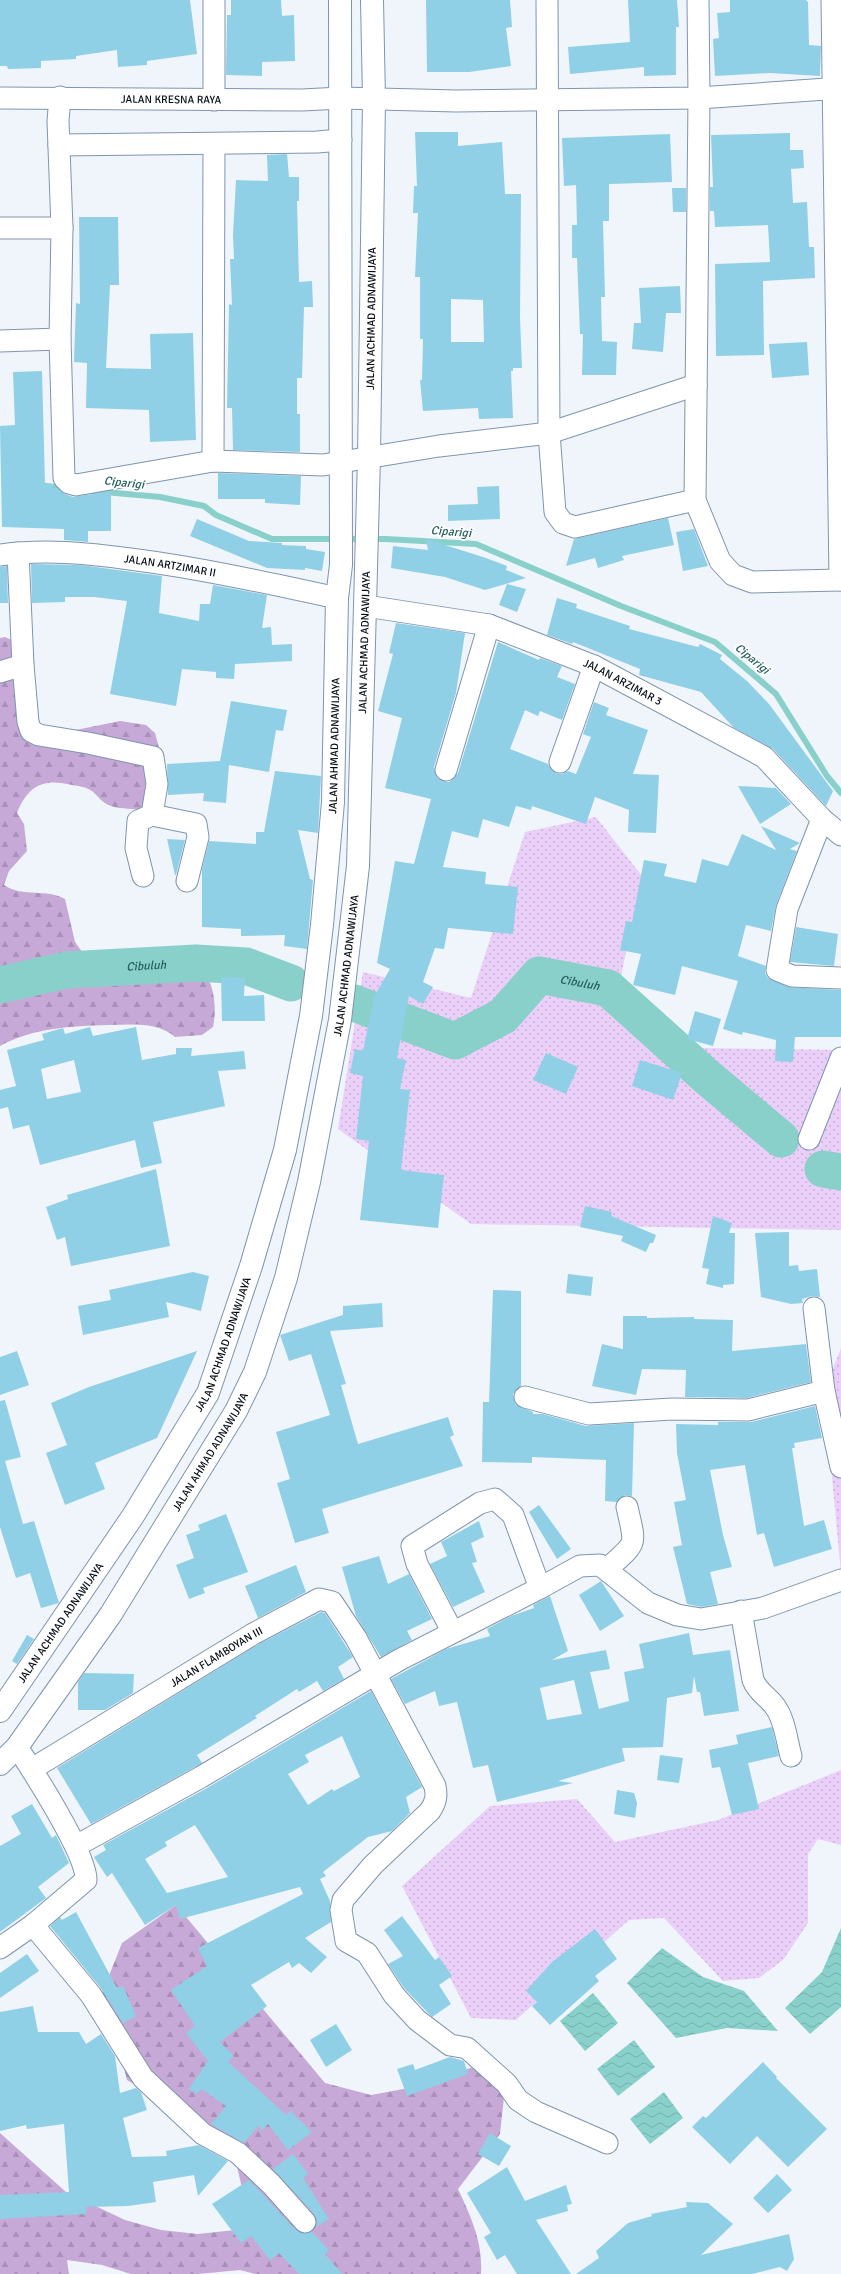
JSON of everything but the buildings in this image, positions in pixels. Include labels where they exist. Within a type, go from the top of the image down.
[{"type":"main road","points":[[340,0],[342,463],[339,582],[366,574]]},
{"type":"main road","name":"JALAN ACHMAD ADNAWIJAYA","points":[[286,1278],[309,1182],[340,1020],[352,928],[358,866],[369,457],[374,100],[372,0]]},
{"type":"main road","name":"JALAN AHMAD ADNAWIJAYA","points":[[322,925],[333,802],[339,582]]},
{"type":"main road","name":"JALAN ACHMAD ADNAWIJAYA","points":[[0,1711],[133,1516],[208,1393],[251,1266],[285,1150],[311,1016],[322,925]]},
{"type":"main road","points":[[304,1051],[333,1056]]},
{"type":"main road","name":"JALAN AHMAD ADNAWIJAYA","points":[[16,1747],[111,1614],[236,1412],[255,1372],[286,1278]]},
{"type":"main road","points":[[0,1764],[16,1747]]},
{"type":"street","points":[[214,0],[214,100]]},
{"type":"street","points":[[546,0],[549,433],[555,512],[563,523],[575,527],[695,500]]},
{"type":"street","points":[[698,0],[699,98],[695,500],[720,561],[732,575],[752,582],[841,580],[837,88],[832,0]]},
{"type":"street","name":"JALAN KRESNA RAYA","points":[[0,98],[60,97],[214,100],[341,98],[374,100],[546,100],[699,98],[837,88]]},
{"type":"street","points":[[60,97],[59,144],[62,228],[60,338],[64,478],[69,483],[76,485],[213,461],[323,465],[342,463],[369,457],[549,433],[696,385]]},
{"type":"street","points":[[59,144],[214,144],[317,142],[341,140]]},
{"type":"street","points":[[213,461],[214,144]]},
{"type":"street","points":[[0,228],[62,228]]},
{"type":"street","points":[[0,341],[60,338]]},
{"type":"street","name":"JALAN ARTZIMAR II","points":[[9,554],[77,552],[167,563],[246,578],[339,582]]},
{"type":"street","points":[[9,554],[23,665],[28,722],[31,731],[39,735],[88,743],[153,757],[157,784],[152,815]]},
{"type":"street","name":"JALAN ARZIMAR 3","points":[[366,606],[489,625],[594,666],[764,757],[822,819],[841,835]]},
{"type":"street","points":[[446,770],[489,625]]},
{"type":"street","points":[[0,672],[23,665]]},
{"type":"street","points":[[560,762],[594,666]]},
{"type":"street","points":[[143,876],[136,848],[138,821],[152,815],[196,824],[198,837],[187,881]]},
{"type":"street","points":[[822,819],[787,909],[777,970],[792,976],[841,978]]},
{"type":"street","points":[[809,1139],[841,1058]]},
{"type":"street","points":[[814,1308],[824,1391],[841,1467]]},
{"type":"street","points":[[525,1397],[589,1414],[672,1409],[748,1410],[824,1391]]},
{"type":"street","points":[[452,1631],[416,1564],[412,1546],[480,1503],[496,1499],[513,1515],[540,1588]]},
{"type":"street","points":[[607,1569],[632,1546],[634,1538],[626,1507]]},
{"type":"street","points":[[76,1846],[200,1777],[452,1631],[540,1588],[580,1566],[600,1565],[607,1569],[648,1603],[677,1615],[702,1619],[763,1608],[841,1580]]},
{"type":"street","name":"JALAN FLAMBOYAN III","points":[[32,1769],[221,1653],[319,1599],[332,1602],[376,1674],[435,1786],[436,1799],[430,1811],[373,1865],[343,1900],[341,1910],[346,1941],[367,1952],[394,1995],[417,2020],[450,2045],[466,2048],[507,2084],[518,2100],[536,2112],[607,2143]]},
{"type":"street","points":[[741,1611],[753,1680],[757,1690],[778,1710],[791,1756]]},
{"type":"street","points":[[0,1948],[32,1925],[86,1880],[87,1871],[76,1846],[32,1769],[16,1747]]},
{"type":"street","points":[[32,1925],[91,1995],[143,2078],[203,2134],[238,2153],[271,2184],[305,2222]]},
{"type":"shaded area","points":[[596,817],[642,876],[621,976],[701,1048],[841,1050],[841,1230],[471,1224],[338,1129],[363,972],[471,998],[525,832]]},
{"type":"shaded area","points":[[841,1348],[841,1574],[824,1391]]},
{"type":"shaded area","points":[[841,1770],[841,1845],[818,1839],[808,1854],[808,1923],[783,1960],[759,1978],[723,1981],[664,1918],[629,1920],[516,2020],[471,2018],[402,1886],[490,1806],[577,1799],[615,1842],[718,1820]]},
{"type":"green space","points":[[5,637],[29,648],[34,660],[32,674],[35,724],[61,733],[120,721],[146,725],[155,733],[162,759],[144,812],[108,805],[92,791],[80,786],[53,782],[45,783],[32,790],[21,803],[17,813],[24,824],[27,851],[9,871],[4,885],[19,891],[50,894],[65,899],[75,942],[90,963],[105,963],[148,949],[165,948],[180,952],[192,959],[202,968],[214,995],[215,1011],[213,1027],[202,1035],[175,1037],[160,1028],[143,1025],[80,1026],[52,1029],[26,1035],[0,1046],[0,638]]},
{"type":"green space","points":[[176,1905],[325,2083],[371,2095],[414,2087],[491,2061],[504,2097],[500,2134],[458,2189],[472,2220],[478,2240],[481,2274],[255,2274],[240,2270],[198,2274],[131,2274],[102,2265],[67,2260],[69,2274],[0,2274],[0,2133],[66,2192],[125,2220],[161,2230],[198,2234],[235,2230],[243,2192],[234,2154],[191,2118],[127,2080],[117,2041],[93,2016],[122,1943]]},
{"type":"water","points":[[841,1928],[841,2007],[810,2034],[785,2008],[822,1972]]},
{"type":"water","points":[[662,1948],[703,1977],[744,1991],[778,2031],[727,2028],[676,2038],[627,1983]]},
{"type":"water","points":[[593,1993],[618,2023],[585,2051],[560,2021]]},
{"type":"water","points":[[634,2040],[655,2067],[618,2096],[597,2069]]},
{"type":"water","points":[[664,2092],[683,2118],[650,2144],[630,2119]]},
{"type":"waterway","name":"Ciparigi","points":[[46,486],[66,488]]},
{"type":"waterway","name":"Ciparigi","points":[[93,491],[160,497],[204,506],[216,515],[272,539],[386,539],[476,544],[621,606],[715,642],[776,694],[827,776],[841,793]]},
{"type":"waterway","name":"Cibuluh","points":[[0,985],[66,970],[196,963],[246,966],[291,983]]},
{"type":"waterway","name":"Cibuluh","points":[[354,1003],[455,1041],[503,1016],[539,975],[608,988],[707,1077],[781,1139]]},
{"type":"waterway","name":"Cibuluh","points":[[823,1169],[841,1172]]}]
